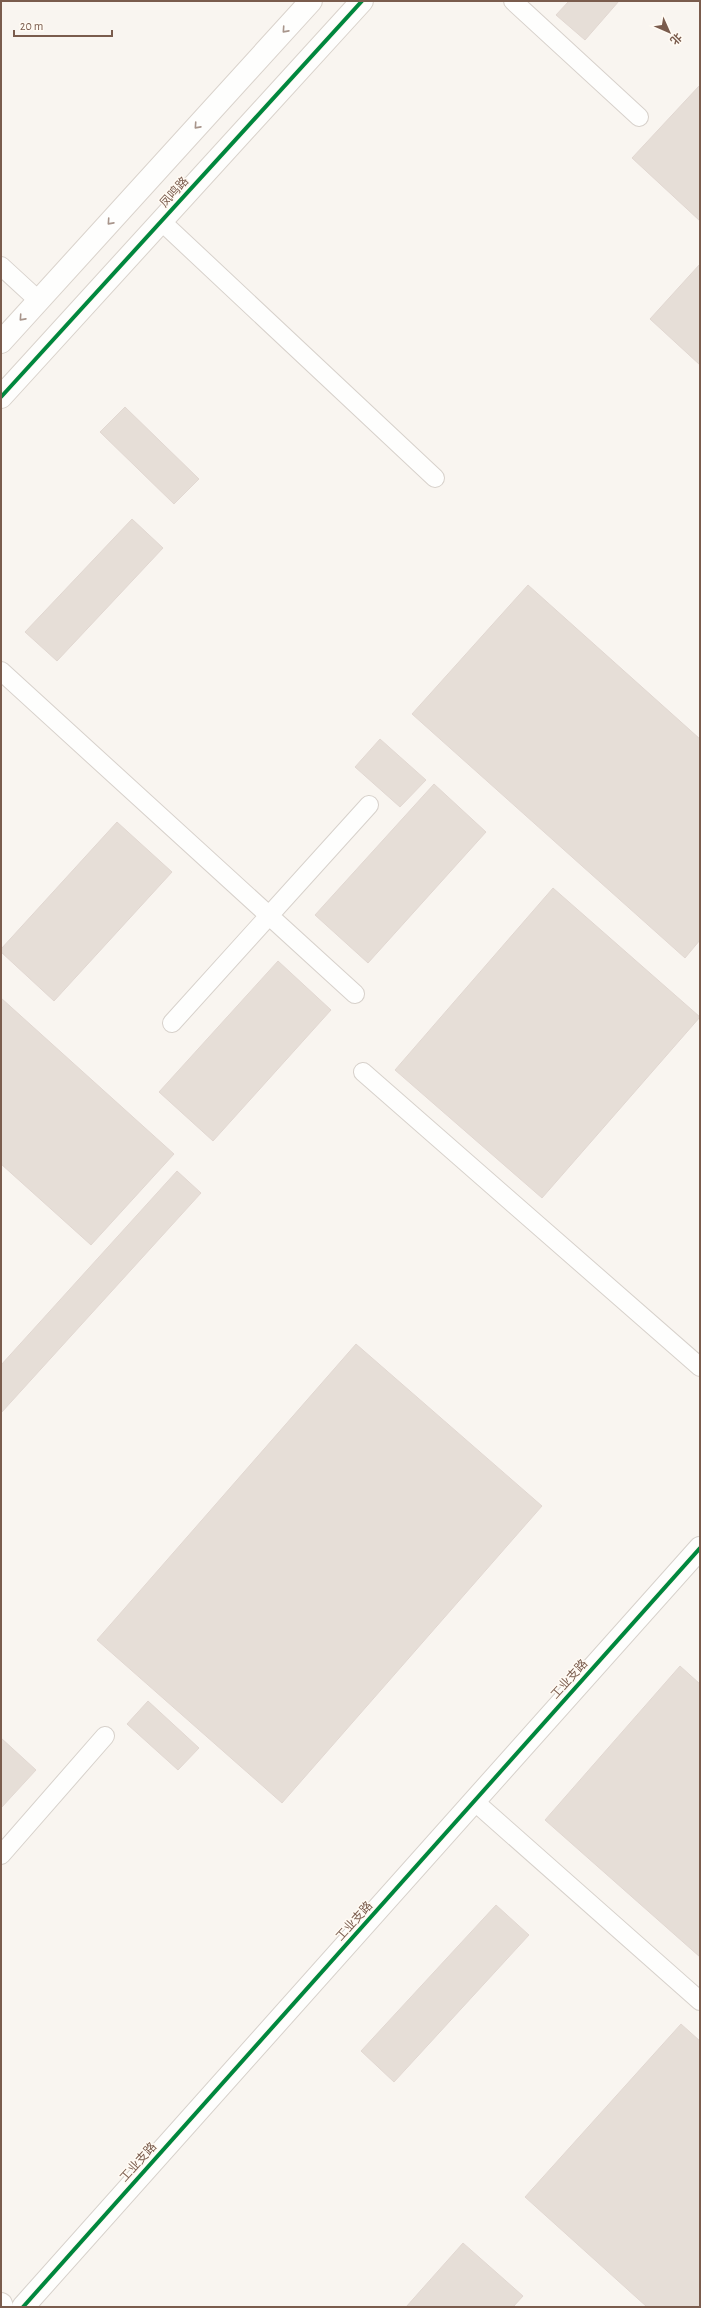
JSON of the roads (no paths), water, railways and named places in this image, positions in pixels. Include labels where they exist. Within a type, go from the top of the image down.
[{"type":"street","points":[[1,342],[311,1]]},
{"type":"street","name":"凤鸣路","points":[[1,397],[362,1]]},
{"type":"street","name":"工业支路","points":[[23,2307],[700,1548]]},
{"type":"lane","points":[[513,1],[639,117]]},
{"type":"lane","points":[[161,221],[435,478]]},
{"type":"lane","points":[[1,266],[38,300]]},
{"type":"lane","points":[[1,671],[355,994]]},
{"type":"lane","points":[[172,1022],[369,805]]},
{"type":"lane","points":[[363,1072],[700,1367]]},
{"type":"lane","points":[[1,1855],[105,1736]]},
{"type":"lane","points":[[474,1801],[700,2001]]}]
